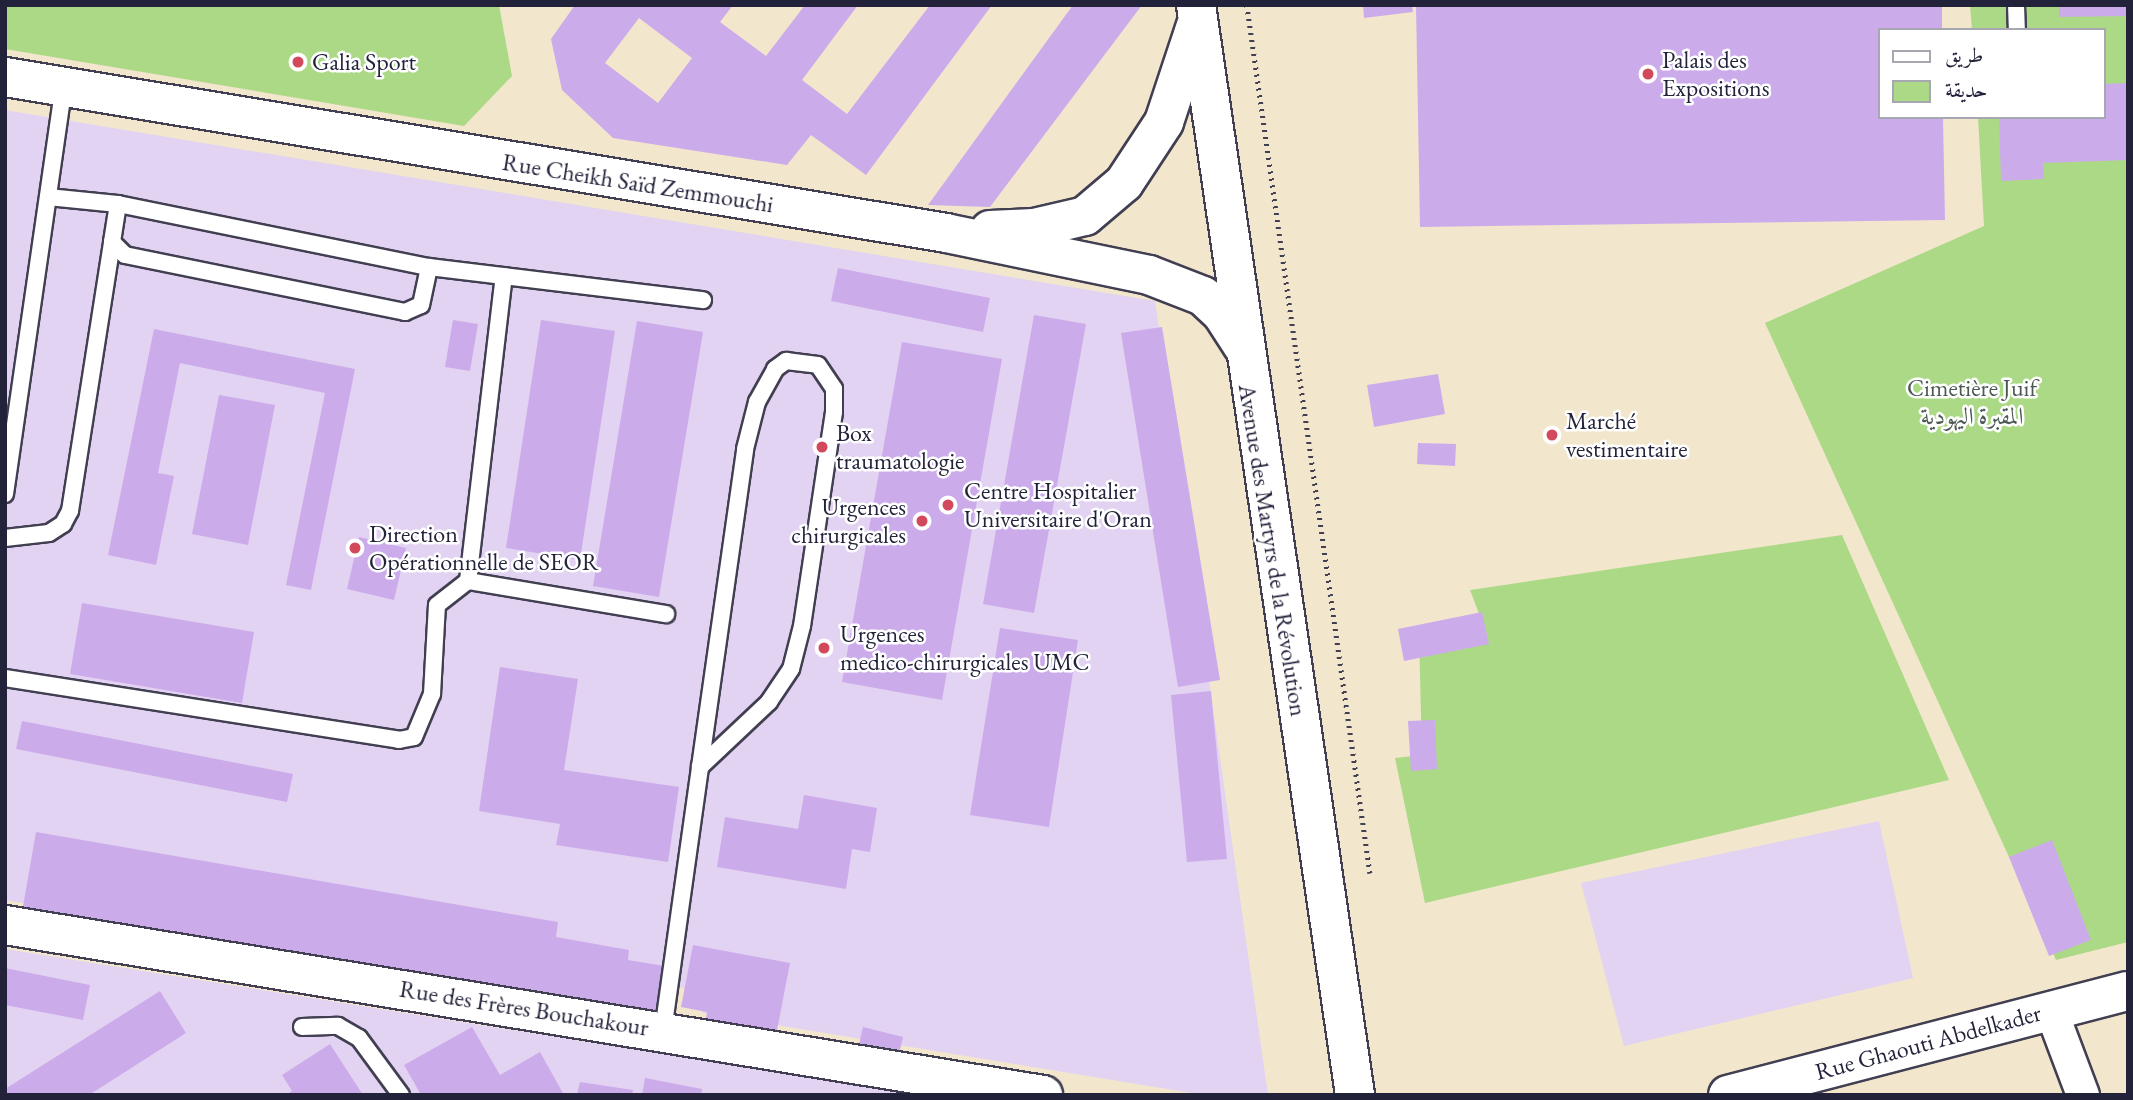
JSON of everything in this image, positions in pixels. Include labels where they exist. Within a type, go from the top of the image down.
[{"type":"street","points":[[946,233],[1034,228],[1085,216],[1124,183],[1164,122],[1197,12]]},
{"type":"street","name":"Avenue des Martyrs de la Révolution","points":[[1197,12],[1243,346],[1355,1095]]},
{"type":"street","name":"Rue Cheikh Saïd Zemmouchi","points":[[5,77],[946,233],[1177,282],[1203,296],[1222,314],[1243,346]]},
{"type":"street","name":"Rue des Frères Bouchakour","points":[[5,925],[1043,1095]]},
{"type":"street","name":"Rue Ghaouti Abdelkader","points":[[1728,1095],[2128,991]]},
{"type":"street","points":[[2051,1010],[2083,1095]]},
{"type":"lane","points":[[2016,5],[2017,28]]},
{"type":"lane","points":[[5,494],[64,87]]},
{"type":"lane","points":[[48,197],[118,204],[429,267],[703,300]]},
{"type":"lane","points":[[5,538],[49,533],[63,524],[70,510],[118,204]]},
{"type":"lane","points":[[112,242],[125,255],[405,312],[421,305],[429,267]]},
{"type":"lane","points":[[5,678],[399,740],[414,737],[432,694],[438,605],[468,581],[504,275]]},
{"type":"lane","points":[[663,1031],[700,767],[745,449],[757,401],[775,369],[786,361],[818,365],[834,389],[834,412],[802,626],[790,669],[769,702],[700,767]]},
{"type":"lane","points":[[468,581],[666,614]]},
{"type":"lane","points":[[302,1027],[338,1026],[359,1038],[401,1095]]},
{"type":"path","points":[[1247,5],[1370,873]]},
{"type":"shaded area","points":[[5,110],[1155,301],[1268,1095],[1204,1095],[703,1013],[684,988],[639,981],[518,987],[5,900]]},
{"type":"shaded area","points":[[1879,821],[1913,978],[1624,1046],[1581,883]]},
{"type":"shaded area","points":[[5,949],[919,1095],[5,1095]]},
{"type":"green space","name":"Galia Sport","points":[[5,5],[499,5],[512,76],[464,126],[5,49]]},
{"type":"green space","name":"Cimetière Juif المقبرة اليهودية","points":[[1970,5],[2128,5],[2128,942],[2056,960],[1765,323],[1984,226],[1978,119],[2105,119],[2105,28],[1972,28]]},
{"type":"green space","points":[[1842,535],[1949,780],[1425,903],[1395,758],[1422,755],[1419,634],[1483,624],[1470,590]]},
{"type":"building","points":[[575,5],[733,5],[720,22],[766,56],[805,5],[858,5],[802,80],[847,114],[930,5],[992,5],[866,175],[811,135],[787,165],[613,138],[562,90],[551,39]],"holes":[[[639,18],[692,58],[658,103],[605,63]]]},
{"type":"building","points":[[1073,5],[1142,5],[990,207],[928,205]]},
{"type":"building","points":[[1363,5],[1412,5],[1413,12],[1364,18]]},
{"type":"building","name":"Palais des Expositions","points":[[1416,5],[1942,5],[1942,28],[1878,28],[1878,119],[1943,119],[1945,220],[1420,227]]},
{"type":"building","points":[[2059,5],[2128,5],[2128,16],[2059,17]]},
{"type":"building","points":[[2128,83],[2128,160],[2043,163],[2044,179],[2001,181],[1999,119],[2105,119],[2105,84]]},
{"type":"building","points":[[838,268],[990,298],[983,332],[831,301]]},
{"type":"building","points":[[1034,315],[1086,324],[1034,613],[983,604]]},
{"type":"building","points":[[453,320],[478,324],[470,371],[445,367]]},
{"type":"building","points":[[541,320],[615,331],[580,560],[506,548]]},
{"type":"building","points":[[637,321],[703,332],[659,597],[593,586]]},
{"type":"building","points":[[1162,327],[1220,680],[1178,687],[1121,333]]},
{"type":"building","points":[[154,329],[355,369],[311,590],[286,585],[325,393],[180,363],[158,473],[174,476],[156,565],[108,555]]},
{"type":"building","name":"Urgences chirurgicales","points":[[902,342],[1002,359],[942,700],[842,682]]},
{"type":"building","points":[[1438,374],[1445,414],[1374,427],[1367,385]]},
{"type":"building","points":[[219,395],[275,405],[248,545],[192,534]]},
{"type":"building","points":[[1418,443],[1456,444],[1455,466],[1417,464]]},
{"type":"building","points":[[359,537],[406,548],[394,600],[347,589]]},
{"type":"building","points":[[82,603],[254,632],[242,703],[70,674]]},
{"type":"building","points":[[1482,612],[1489,644],[1404,661],[1398,629]]},
{"type":"building","points":[[1000,628],[1078,640],[1049,827],[970,815]]},
{"type":"building","points":[[500,667],[578,679],[564,770],[679,787],[668,862],[556,845],[560,824],[479,811]]},
{"type":"building","points":[[1211,691],[1227,859],[1187,862],[1171,695]]},
{"type":"building","points":[[1435,720],[1437,769],[1411,771],[1408,721]]},
{"type":"building","points":[[22,721],[293,774],[287,802],[16,749]]},
{"type":"building","points":[[804,795],[877,808],[870,852],[852,849],[846,889],[717,867],[725,817],[798,829]]},
{"type":"building","points":[[36,832],[558,922],[556,937],[629,950],[628,960],[671,967],[657,1046],[22,912]]},
{"type":"building","points":[[2052,840],[2091,940],[2049,956],[2009,857]]},
{"type":"building","points":[[693,945],[790,963],[773,1051],[703,1037],[707,1012],[681,1007]]},
{"type":"building","points":[[5,968],[90,985],[83,1020],[5,1005]]},
{"type":"building","points":[[160,991],[186,1033],[89,1095],[5,1095],[5,1089]]},
{"type":"building","points":[[472,1027],[500,1075],[540,1052],[564,1095],[421,1095],[404,1065]]},
{"type":"building","points":[[863,1027],[903,1037],[897,1062],[857,1053]]},
{"type":"building","points":[[330,1044],[363,1095],[286,1095],[292,1091],[282,1075]]},
{"type":"building","points":[[645,1078],[702,1089],[701,1095],[642,1095]]},
{"type":"building","points":[[580,1082],[633,1090],[632,1095],[577,1095]]},
{"type":"place","name":"Galia Sport","points":[[298,62]]},
{"type":"place","name":"Palais des Expositions","points":[[1648,74]]},
{"type":"place","name":"Marché vestimentaire","points":[[1552,435]]},
{"type":"place","name":"Box traumatologie","points":[[822,447]]},
{"type":"place","name":"Centre Hospitalier Universitaire d'Oran","points":[[948,505]]},
{"type":"place","name":"Urgences chirurgicales","points":[[922,521]]},
{"type":"place","name":"Direction Opérationnelle de SEOR","points":[[355,548]]},
{"type":"place","name":"Urgences medico-chirurgicales UMC","points":[[824,648]]}]
